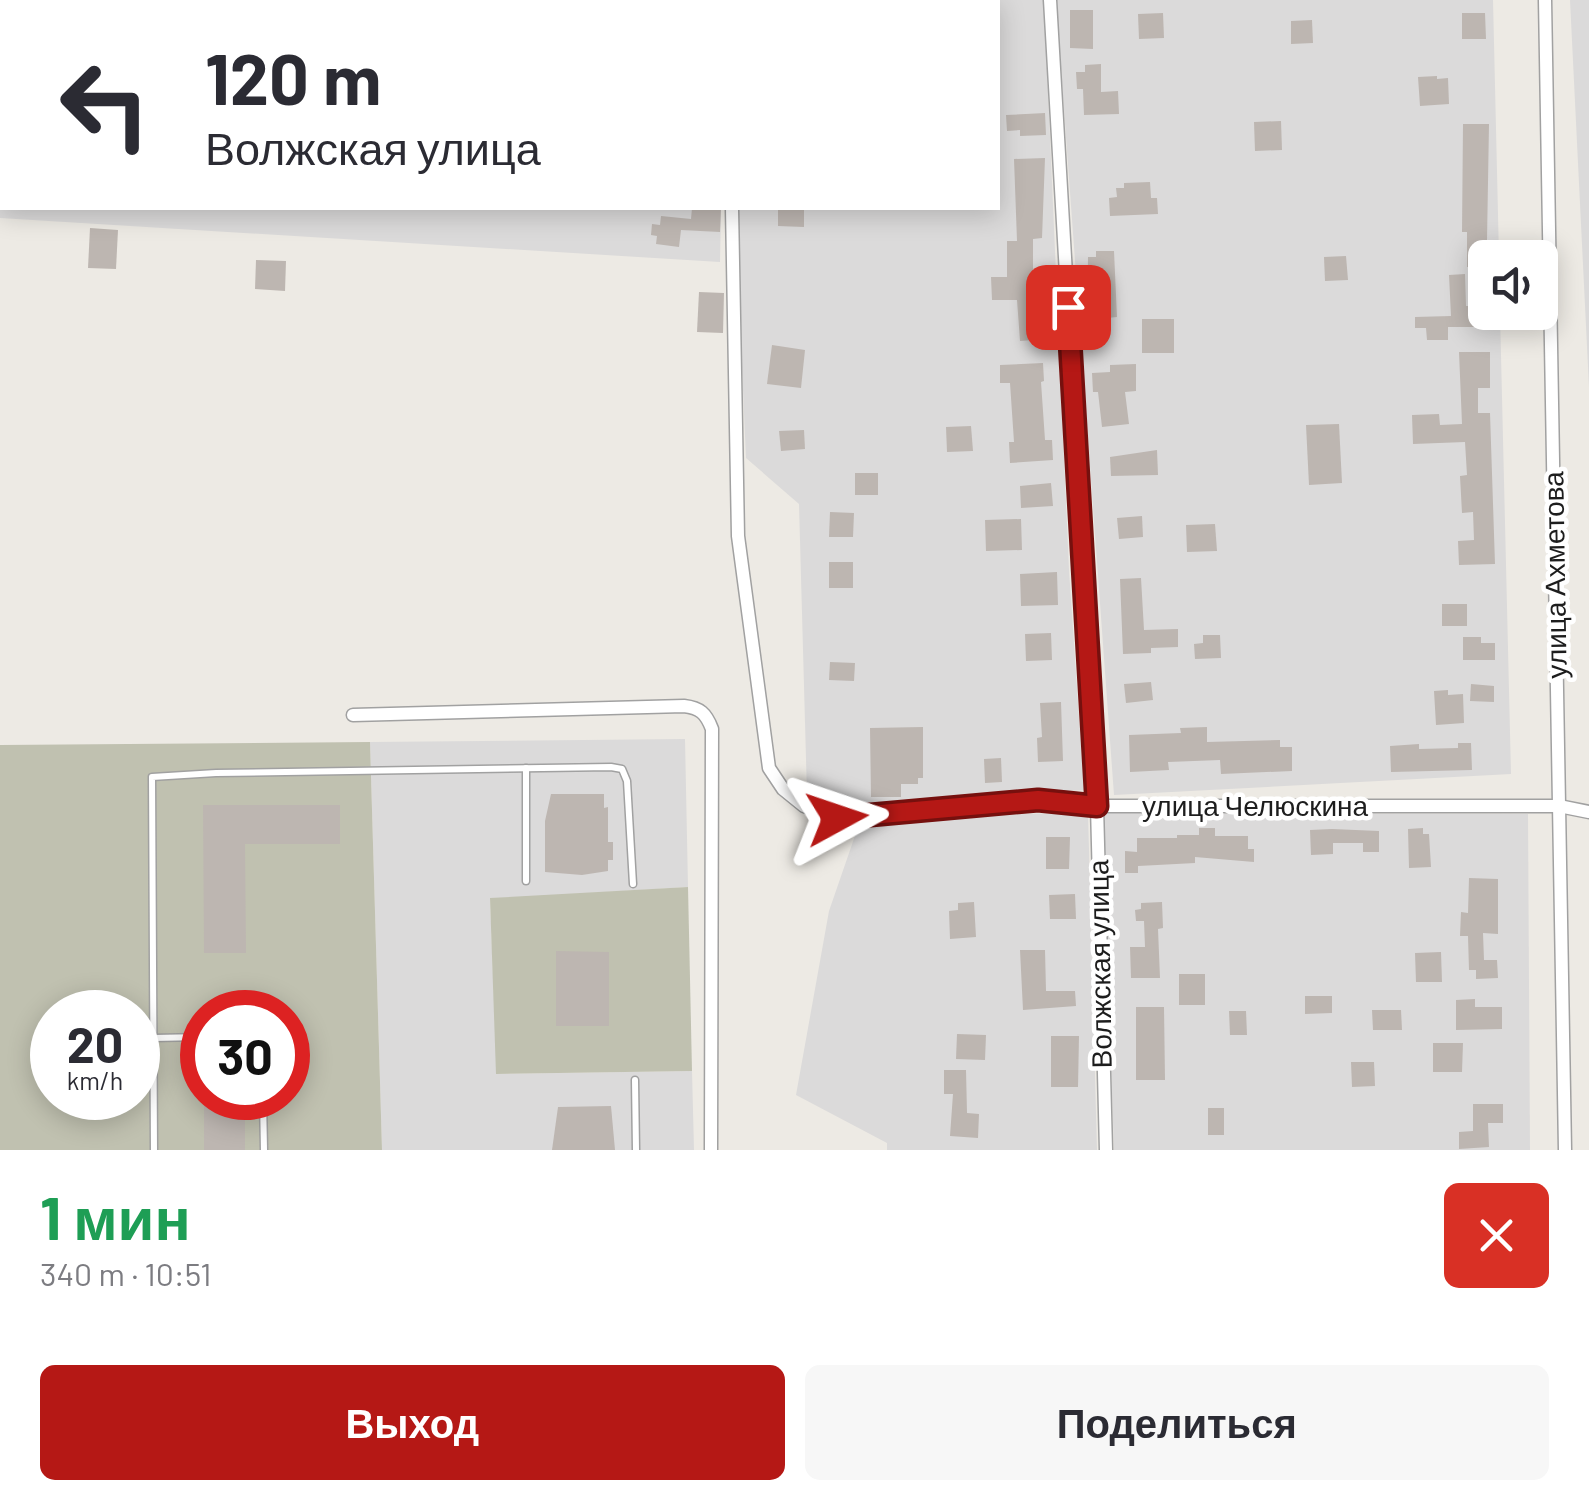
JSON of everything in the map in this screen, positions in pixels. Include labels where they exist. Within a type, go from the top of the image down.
[{"type":"street","name":"Волжская улица","points":[[1050,0],[1097,806],[1106,1150]]},
{"type":"street","name":"улица Ахметова","points":[[1545,0],[1565,1150]]},
{"type":"street","name":"улица Челюскина","points":[[732,210],[738,536],[769,768],[783,789],[804,806],[837,818],[1038,800],[1097,806],[1559,806],[1589,812]]},
{"type":"street","points":[[352,715],[684,706],[698,708],[707,717],[712,728],[712,1150]]},
{"type":"lane","points":[[526,768],[526,881]]},
{"type":"lane","points":[[154,990],[152,777],[622,769],[627,781],[633,884]]},
{"type":"lane","points":[[635,1080],[636,1150]]},
{"type":"lane","points":[[154,1120],[154,1150]]},
{"type":"lane","points":[[263,1120],[264,1150]]},
{"type":"shaded area","points":[[1000,0],[1044,0],[1069,570],[1084,790],[870,804],[807,795],[799,504],[746,458],[735,210],[1000,210]]},
{"type":"shaded area","points":[[1056,0],[1493,0],[1499,240],[1468,240],[1468,330],[1500,330],[1511,774],[1114,795]]},
{"type":"shaded area","points":[[1570,0],[1589,0],[1589,387]]},
{"type":"shaded area","points":[[0,210],[721,210],[720,262],[0,218]]},
{"type":"shaded area","points":[[685,739],[688,887],[490,899],[497,1074],[692,1071],[694,1150],[382,1150],[370,742]]},
{"type":"shaded area","points":[[370,742],[382,1150],[0,1150],[0,745]]},
{"type":"shaded area","points":[[1088,813],[1097,1150],[887,1150],[887,1143],[796,1095],[829,911],[858,827],[991,814]]},
{"type":"shaded area","points":[[1102,813],[1528,814],[1530,1150],[1114,1150]]},
{"type":"shaded area","points":[[688,887],[692,1071],[496,1074],[490,898]]},
{"type":"building","points":[[1070,10],[1093,10],[1093,49],[1070,48]]},
{"type":"building","points":[[1163,13],[1164,38],[1139,39],[1138,14]]},
{"type":"building","points":[[1462,13],[1485,13],[1486,39],[1462,39]]},
{"type":"building","points":[[1312,20],[1313,43],[1291,44],[1291,21]]},
{"type":"building","points":[[1101,64],[1101,92],[1118,91],[1119,114],[1084,115],[1083,89],[1077,89],[1076,72],[1085,72],[1085,65]]},
{"type":"building","points":[[1418,77],[1448,78],[1449,104],[1420,106]]},
{"type":"building","points":[[1045,113],[1046,135],[1020,136],[1020,130],[1007,131],[1006,115]]},
{"type":"building","points":[[1281,121],[1282,150],[1255,151],[1254,122]]},
{"type":"building","points":[[1463,124],[1489,124],[1487,240],[1468,240],[1468,267],[1467,232],[1462,232]]},
{"type":"building","points":[[1045,158],[1042,238],[1033,239],[1033,276],[1038,276],[1040,321],[1044,320],[1046,339],[1020,341],[1017,300],[992,300],[991,277],[1007,277],[1007,241],[1017,241],[1014,159]]},
{"type":"building","points":[[1150,182],[1158,214],[1110,216],[1109,198],[1117,197],[1116,188],[1124,188],[1124,183]]},
{"type":"building","points":[[692,210],[721,210],[720,232],[681,230],[679,247],[656,244],[657,236],[651,235],[652,224],[660,225],[661,216],[691,219]]},
{"type":"building","points":[[778,210],[804,210],[804,227],[778,226]]},
{"type":"building","points":[[90,228],[118,230],[116,269],[88,268]]},
{"type":"building","points":[[1096,251],[1114,251],[1117,317],[1087,320],[1088,257],[1096,257]]},
{"type":"building","points":[[1346,256],[1348,280],[1325,281],[1324,257]]},
{"type":"building","points":[[256,260],[286,261],[285,291],[255,289]]},
{"type":"building","points":[[1465,274],[1468,327],[1448,327],[1448,340],[1427,340],[1426,328],[1415,328],[1415,317],[1451,316],[1449,275]]},
{"type":"building","points":[[699,292],[724,293],[723,333],[697,332]]},
{"type":"building","points":[[1142,319],[1174,319],[1174,353],[1142,353]]},
{"type":"building","points":[[772,345],[805,350],[801,388],[767,384]]},
{"type":"building","points":[[1459,352],[1490,352],[1490,388],[1478,388],[1478,413],[1490,413],[1495,564],[1459,565],[1458,541],[1474,540],[1473,512],[1462,513],[1460,476],[1467,475],[1465,442],[1413,444],[1412,415],[1439,414],[1440,425],[1462,424]]},
{"type":"building","points":[[1043,363],[1045,440],[1052,440],[1053,460],[1010,463],[1009,442],[1014,442],[1010,383],[1000,383],[1000,365]]},
{"type":"building","points":[[1136,364],[1136,391],[1125,392],[1129,424],[1102,427],[1092,373],[1110,372],[1110,365]]},
{"type":"building","points":[[1339,424],[1342,483],[1309,485],[1306,425]]},
{"type":"building","points":[[971,426],[973,451],[947,452],[946,427]]},
{"type":"building","points":[[804,430],[805,449],[781,451],[779,431]]},
{"type":"building","points":[[1157,450],[1158,475],[1111,476],[1110,457]]},
{"type":"building","points":[[855,473],[878,473],[878,495],[855,495]]},
{"type":"building","points":[[1051,483],[1053,506],[1021,508],[1020,486]]},
{"type":"building","points":[[830,512],[854,513],[853,537],[829,537]]},
{"type":"building","points":[[1142,516],[1143,537],[1119,539],[1117,518]]},
{"type":"building","points":[[1021,519],[1022,550],[986,551],[985,520]]},
{"type":"building","points":[[1215,524],[1217,551],[1187,552],[1186,525]]},
{"type":"building","points":[[829,562],[853,562],[853,588],[829,588]]},
{"type":"building","points":[[1057,572],[1058,605],[1021,606],[1020,574]]},
{"type":"building","points":[[1141,578],[1144,630],[1178,629],[1178,647],[1123,654],[1120,579]]},
{"type":"building","points":[[1442,604],[1467,604],[1467,626],[1442,626]]},
{"type":"building","points":[[1051,633],[1052,660],[1026,661],[1025,634]]},
{"type":"building","points":[[1203,635],[1220,635],[1221,658],[1195,659],[1194,644],[1203,643]]},
{"type":"building","points":[[1463,637],[1481,637],[1481,643],[1495,643],[1495,660],[1463,660]]},
{"type":"building","points":[[830,662],[855,663],[854,681],[829,680]]},
{"type":"building","points":[[1151,682],[1153,700],[1126,703],[1124,684]]},
{"type":"building","points":[[1471,684],[1494,686],[1494,702],[1470,701]]},
{"type":"building","points":[[1448,690],[1448,695],[1463,694],[1464,723],[1436,725],[1434,691]]},
{"type":"building","points":[[1061,702],[1063,761],[1038,762],[1037,738],[1042,737],[1040,703]]},
{"type":"building","points":[[923,727],[923,778],[918,778],[918,784],[901,784],[901,797],[871,797],[870,728]]},
{"type":"building","points":[[1207,727],[1207,742],[1280,740],[1280,747],[1292,747],[1292,771],[1221,774],[1220,760],[1168,762],[1169,770],[1130,772],[1129,735],[1181,733],[1180,728]]},
{"type":"building","points":[[1458,743],[1471,743],[1472,770],[1391,772],[1390,746],[1458,748]]},
{"type":"building","points":[[1001,758],[1002,782],[985,783],[984,759]]},
{"type":"building","points":[[551,794],[604,794],[608,842],[613,842],[613,860],[608,860],[608,871],[582,875],[545,872],[545,821]]},
{"type":"building","points":[[203,805],[340,805],[340,844],[245,844],[246,953],[204,953]]},
{"type":"building","points":[[1199,828],[1215,828],[1215,836],[1248,836],[1254,862],[1195,857],[1195,863],[1138,866],[1138,873],[1125,873],[1125,851],[1137,852],[1137,838],[1199,835]]},
{"type":"building","points":[[1423,828],[1423,834],[1429,834],[1431,867],[1409,868],[1408,829]]},
{"type":"building","points":[[1310,830],[1379,831],[1379,852],[1363,852],[1363,843],[1333,843],[1333,854],[1311,855]]},
{"type":"building","points":[[1046,837],[1070,837],[1069,869],[1046,869]]},
{"type":"building","points":[[1469,878],[1498,879],[1498,934],[1483,933],[1484,960],[1497,960],[1498,978],[1476,979],[1476,970],[1469,970],[1468,936],[1460,936],[1461,912],[1468,913]]},
{"type":"building","points":[[1075,894],[1076,919],[1050,919],[1049,895]]},
{"type":"building","points":[[974,902],[976,937],[950,939],[949,911],[958,910],[958,903]]},
{"type":"building","points":[[1162,902],[1163,928],[1158,929],[1160,978],[1131,978],[1130,947],[1145,947],[1144,921],[1136,921],[1135,910],[1141,909],[1141,903]]},
{"type":"building","points":[[1020,950],[1045,950],[1046,991],[1075,991],[1076,1006],[1023,1010]]},
{"type":"building","points":[[556,951],[609,952],[609,1026],[556,1026]]},
{"type":"building","points":[[1441,952],[1442,982],[1416,982],[1415,953]]},
{"type":"building","points":[[1179,974],[1205,974],[1205,1005],[1179,1005]]},
{"type":"building","points":[[1305,996],[1332,996],[1332,1013],[1305,1014]]},
{"type":"building","points":[[1475,999],[1475,1007],[1502,1007],[1502,1029],[1456,1030],[1456,1000]]},
{"type":"building","points":[[1136,1007],[1164,1007],[1165,1080],[1136,1080]]},
{"type":"building","points":[[1372,1010],[1401,1010],[1402,1030],[1373,1030]]},
{"type":"building","points":[[1229,1011],[1246,1011],[1247,1035],[1230,1035]]},
{"type":"building","points":[[957,1034],[986,1035],[985,1060],[956,1059]]},
{"type":"building","points":[[1051,1036],[1079,1036],[1078,1087],[1051,1087]]},
{"type":"building","points":[[1433,1043],[1463,1043],[1462,1072],[1433,1072]]},
{"type":"building","points":[[1351,1062],[1374,1062],[1375,1086],[1352,1087]]},
{"type":"building","points":[[944,1070],[966,1070],[967,1113],[979,1114],[978,1138],[950,1136],[953,1094],[944,1094]]},
{"type":"building","points":[[1473,1104],[1503,1104],[1503,1123],[1488,1123],[1489,1147],[1459,1149],[1459,1132],[1473,1131]]},
{"type":"building","points":[[611,1106],[615,1150],[552,1150],[558,1107]]},
{"type":"building","points":[[1208,1108],[1224,1108],[1224,1135],[1208,1135]]},
{"type":"building","points":[[204,1120],[245,1120],[245,1150],[204,1150]]},
{"type":"route","points":[[837,818],[1038,800],[1097,806],[1068,307]]}]
